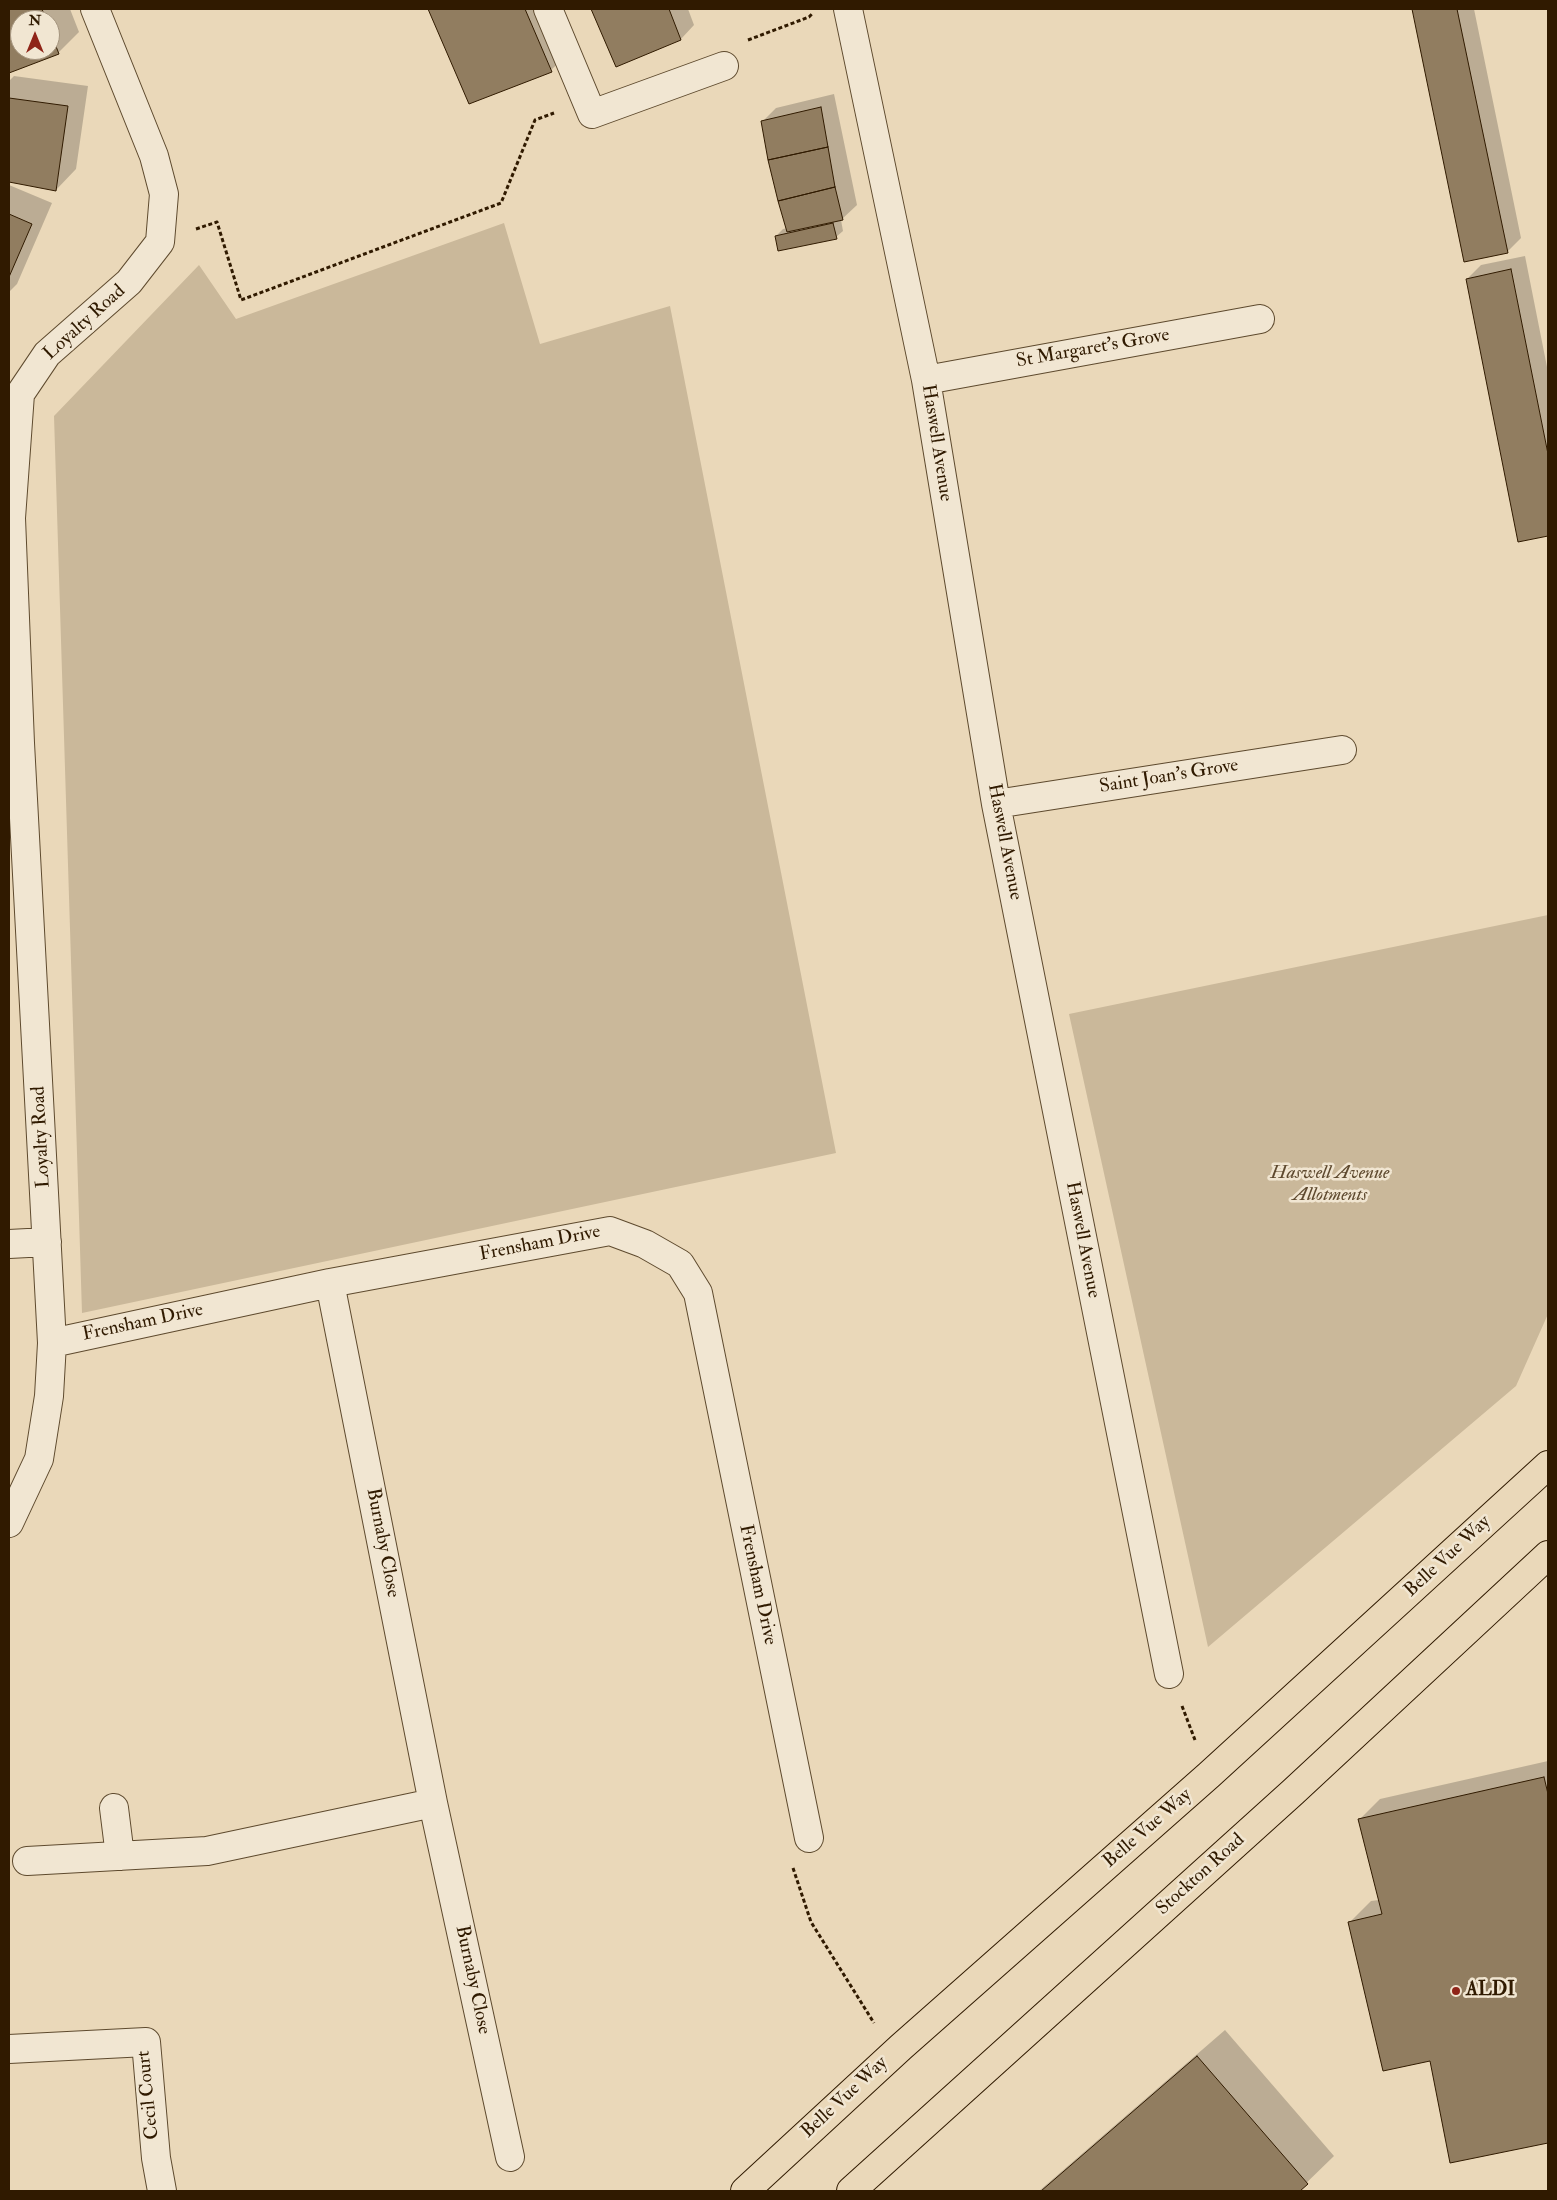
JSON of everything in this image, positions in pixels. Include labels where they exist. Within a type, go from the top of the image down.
[{"type":"highway","name":"Belle Vue Way","points":[[745,2191],[901,2047],[1231,1755],[1548,1465]]},
{"type":"highway","name":"Stockton Road","points":[[851,2191],[1285,1799],[1548,1555]]},
{"type":"street","points":[[95,9],[154,156],[164,194],[160,242]]},
{"type":"street","points":[[548,9],[592,114],[724,66]]},
{"type":"street","name":"Haswell Avenue","points":[[848,9],[926,380],[996,804],[1169,1674]]},
{"type":"street","name":"Loyalty Road","points":[[9,1523],[39,1459],[49,1396],[52,1343],[14,743],[11,518],[20,394],[47,354],[129,282],[160,242]]},
{"type":"street","name":"St Margaret's Grove","points":[[926,380],[1260,319]]},
{"type":"street","name":"Saint Joan's Grove","points":[[996,804],[1342,750]]},
{"type":"street","name":"Frensham Drive","points":[[52,1343],[330,1283],[610,1231],[646,1244],[680,1264],[698,1293],[809,1838]]},
{"type":"street","points":[[9,1244],[47,1242]]},
{"type":"street","name":"Burnaby Close","points":[[330,1283],[433,1803],[510,2157]]},
{"type":"street","points":[[27,1861],[207,1851],[433,1803]]},
{"type":"street","points":[[114,1808],[120,1856]]},
{"type":"street","name":"Cecil Court","points":[[9,2049],[146,2042],[156,2158],[162,2191]]},
{"type":"path","points":[[724,66],[728,48],[809,17],[817,9]]},
{"type":"path","points":[[160,242],[217,222],[241,300],[501,202],[535,120],[561,110],[592,114]]},
{"type":"path","points":[[1169,1674],[1198,1747]]},
{"type":"path","points":[[809,1838],[793,1868],[811,1922],[874,2024],[901,2047]]},
{"type":"green space","points":[[504,223],[540,344],[670,306],[836,1153],[82,1313],[54,416],[199,265],[236,319]]},
{"type":"green space","name":"Haswell Avenue Allotments","points":[[1548,915],[1548,1314],[1516,1386],[1208,1647],[1069,1014]]},
{"type":"building","points":[[9,9],[42,9],[10,10],[10,60],[43,60],[9,73]]},
{"type":"building","points":[[428,9],[525,9],[552,72],[469,104]]},
{"type":"building","points":[[591,9],[669,9],[681,40],[616,67]]},
{"type":"building","points":[[1412,9],[1457,9],[1508,253],[1464,262]]},
{"type":"building","points":[[9,98],[68,106],[56,191],[9,182]]},
{"type":"building","points":[[821,107],[828,147],[768,160],[761,121]]},
{"type":"building","points":[[828,147],[835,187],[778,201],[768,160]]},
{"type":"building","points":[[835,187],[843,220],[787,232],[778,201]]},
{"type":"building","points":[[9,214],[32,224],[9,277]]},
{"type":"building","points":[[833,223],[837,239],[778,251],[775,236]]},
{"type":"building","points":[[1511,269],[1548,454],[1548,536],[1518,542],[1466,279]]},
{"type":"building","name":"ALDI","points":[[1544,1777],[1548,1794],[1548,2143],[1450,2163],[1430,2061],[1383,2071],[1348,1922],[1382,1914],[1358,1819]]},
{"type":"building","points":[[1197,2056],[1308,2184],[1300,2191],[1041,2191]]},
{"type":"place","name":"ALDI","points":[[1456,1991]]}]
